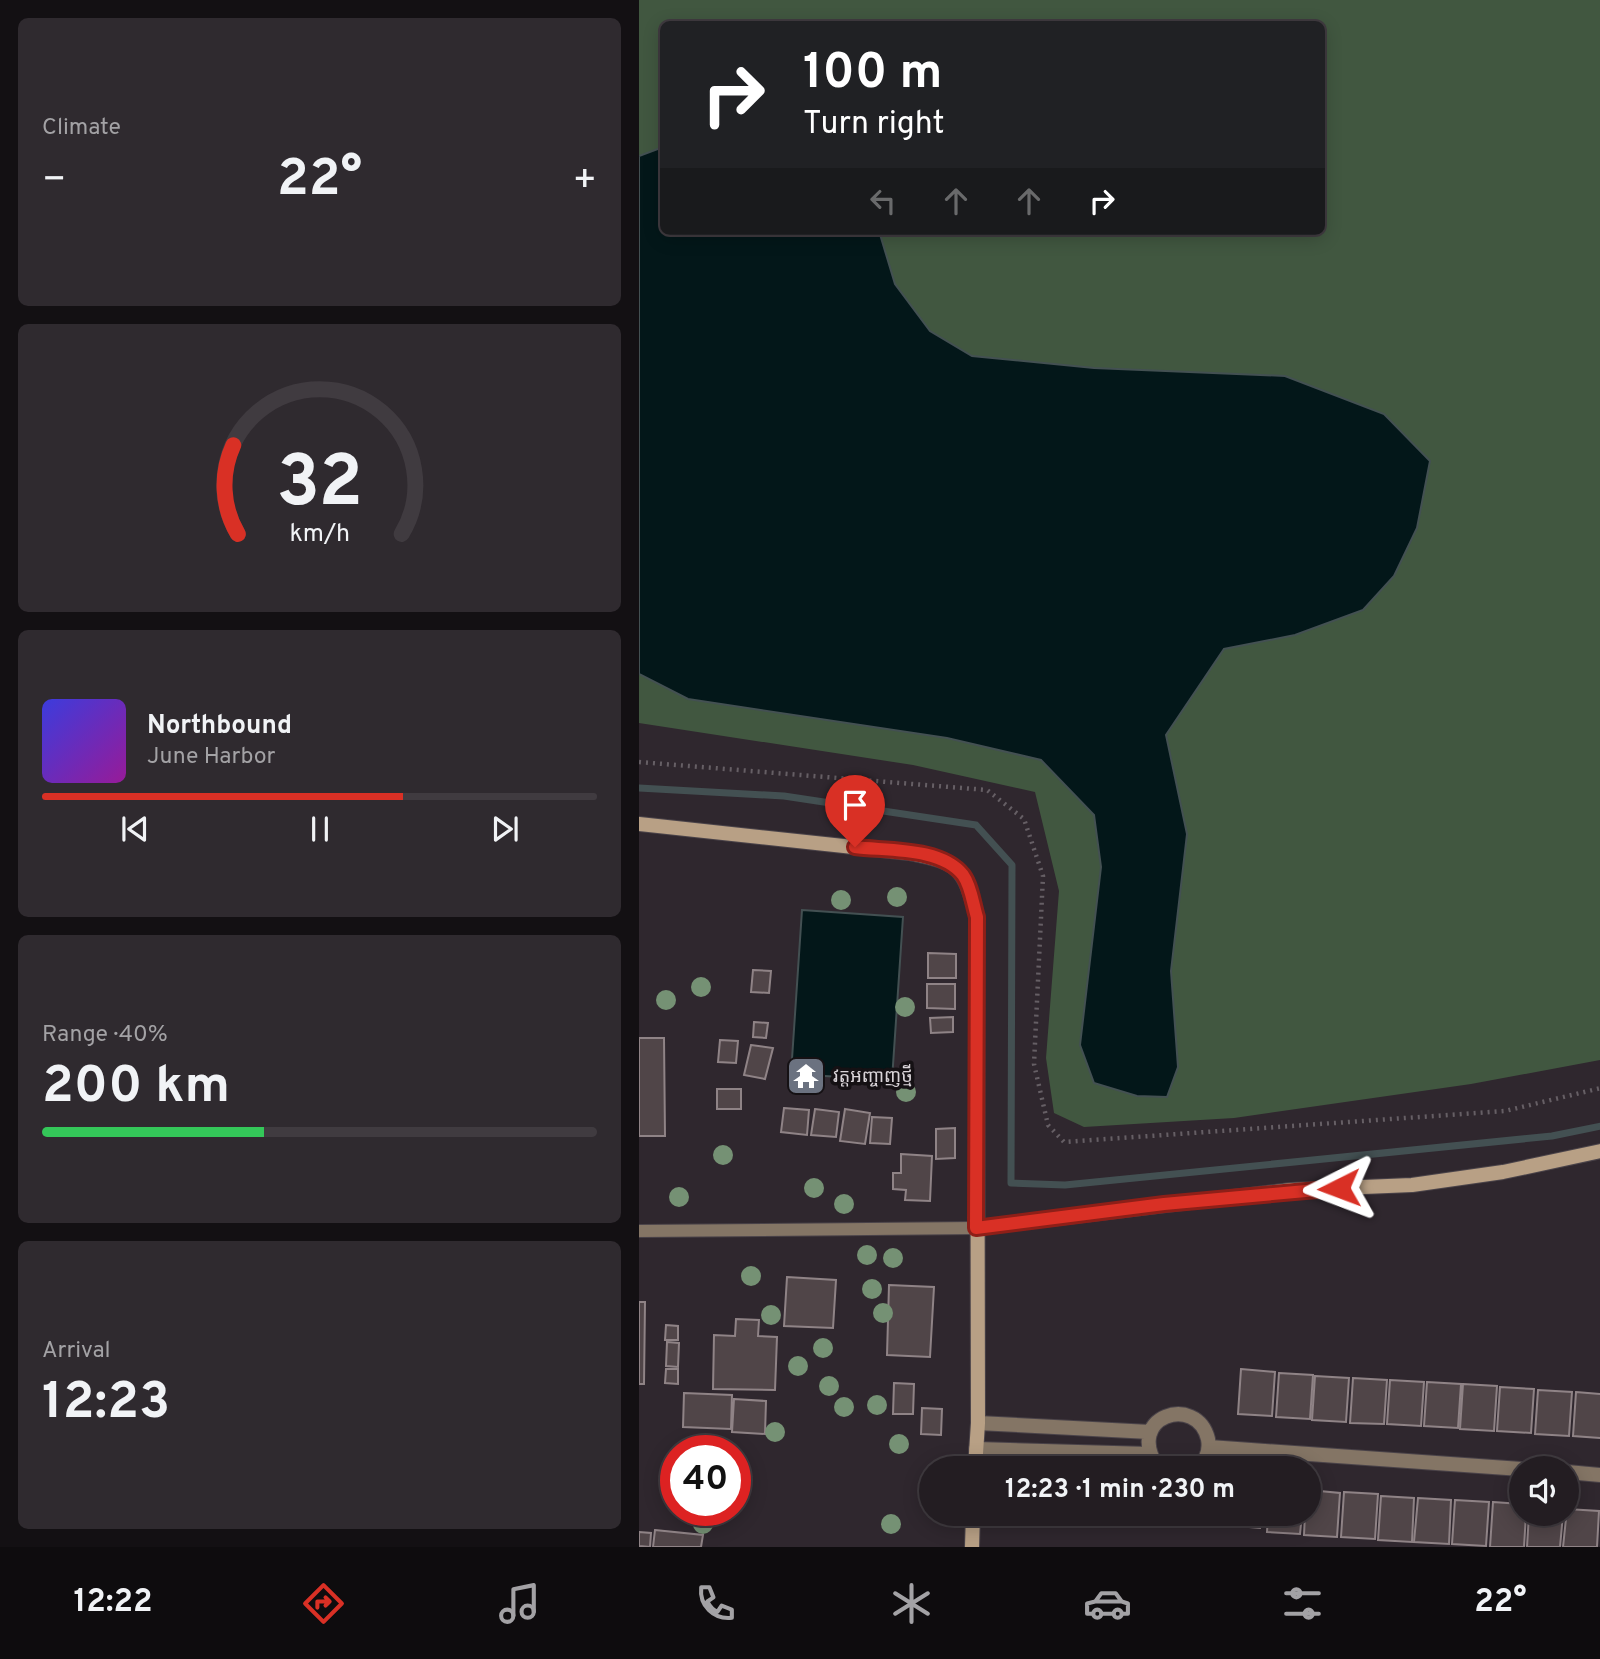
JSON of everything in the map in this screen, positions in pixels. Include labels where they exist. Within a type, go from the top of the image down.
[{"type":"street","points":[[639,824],[909,853],[940,859],[965,877],[977,917],[978,1423],[976,1456]]},
{"type":"street","points":[[976,1228],[1291,1190],[1412,1185],[1503,1172],[1600,1151]]},
{"type":"street","points":[[976,1449],[1149,1454],[1150,1432],[1161,1419],[1177,1413],[1194,1418],[1205,1430],[1209,1447],[1206,1456]]},
{"type":"street","points":[[978,1423],[1150,1432]]},
{"type":"street","points":[[1209,1447],[1509,1468]]},
{"type":"street","points":[[1579,1473],[1600,1475]]},
{"type":"street","points":[[972,1547],[973,1526]]},
{"type":"lane","points":[[639,1231],[976,1228]]},
{"type":"path","points":[[639,762],[987,790],[1024,819],[1043,876],[1034,1064],[1048,1125],[1064,1142],[1505,1111],[1600,1087]]},
{"type":"green space","points":[[639,0],[1600,0],[1600,1060],[1471,1084],[1234,1118],[1084,1127],[1054,1113],[1046,1058],[1059,891],[1035,792],[913,765],[639,723]]},
{"type":"shaded area","points":[[660,148],[660,235],[880,235],[895,284],[930,331],[972,356],[1094,368],[1285,376],[1384,414],[1430,461],[1417,528],[1394,576],[1363,610],[1295,635],[1224,649],[1166,735],[1187,834],[1171,971],[1178,1067],[1167,1097],[1137,1096],[1094,1083],[1080,1045],[1101,867],[1094,815],[1041,760],[947,738],[688,699],[639,674],[639,156]]},
{"type":"shaded area","points":[[802,910],[903,917],[892,1080],[791,1074]]},
{"type":"building","points":[[928,953],[956,954],[956,978],[928,978]]},
{"type":"building","points":[[753,970],[771,971],[769,993],[751,992]]},
{"type":"building","points":[[927,984],[955,984],[955,1009],[927,1008]]},
{"type":"building","points":[[953,1017],[953,1032],[931,1033],[930,1018]]},
{"type":"building","points":[[754,1022],[768,1023],[766,1038],[753,1037]]},
{"type":"building","points":[[639,1038],[664,1038],[665,1136],[639,1136]]},
{"type":"building","points":[[720,1040],[738,1041],[736,1063],[718,1062]]},
{"type":"building","points":[[751,1045],[773,1048],[765,1079],[744,1075]]},
{"type":"building","points":[[717,1089],[741,1089],[741,1109],[717,1109]]},
{"type":"building","points":[[784,1108],[809,1110],[807,1135],[781,1132]]},
{"type":"building","points":[[815,1109],[839,1112],[836,1137],[811,1135]]},
{"type":"building","points":[[845,1109],[870,1113],[865,1144],[840,1141]]},
{"type":"building","points":[[872,1117],[892,1118],[890,1144],[870,1143]]},
{"type":"building","points":[[955,1128],[955,1158],[936,1159],[936,1129]]},
{"type":"building","points":[[901,1154],[932,1156],[930,1201],[905,1200],[906,1190],[893,1189],[893,1173],[901,1173]]},
{"type":"building","points":[[787,1277],[836,1280],[833,1328],[784,1326]]},
{"type":"building","points":[[889,1285],[934,1287],[930,1357],[887,1355]]},
{"type":"building","points":[[639,1302],[645,1302],[644,1384],[639,1384]]},
{"type":"building","points":[[736,1319],[759,1320],[758,1336],[777,1337],[775,1390],[713,1389],[714,1335],[735,1336]]},
{"type":"building","points":[[666,1325],[678,1326],[678,1340],[665,1340]]},
{"type":"building","points":[[667,1342],[679,1343],[678,1367],[666,1366]]},
{"type":"building","points":[[666,1369],[678,1369],[678,1384],[665,1383]]},
{"type":"building","points":[[1241,1369],[1275,1372],[1272,1416],[1238,1414]]},
{"type":"building","points":[[1279,1373],[1313,1375],[1310,1419],[1276,1417]]},
{"type":"building","points":[[1315,1376],[1349,1378],[1346,1422],[1312,1420]]},
{"type":"building","points":[[1353,1378],[1387,1380],[1384,1424],[1350,1423]]},
{"type":"building","points":[[1390,1380],[1424,1382],[1421,1426],[1387,1424]]},
{"type":"building","points":[[1427,1382],[1461,1384],[1458,1428],[1424,1426]]},
{"type":"building","points":[[894,1383],[914,1384],[913,1414],[893,1414]]},
{"type":"building","points":[[1463,1384],[1497,1386],[1494,1431],[1460,1429]]},
{"type":"building","points":[[1500,1387],[1534,1389],[1531,1433],[1497,1431]]},
{"type":"building","points":[[1538,1390],[1572,1392],[1569,1436],[1535,1434]]},
{"type":"building","points":[[1576,1392],[1601,1394],[1601,1438],[1573,1436]]},
{"type":"building","points":[[684,1393],[732,1395],[731,1429],[683,1427]]},
{"type":"building","points":[[734,1399],[766,1401],[765,1434],[732,1432]]},
{"type":"building","points":[[922,1408],[942,1409],[941,1435],[921,1434]]},
{"type":"building","points":[[1321,1491],[1340,1493],[1337,1537],[1304,1535],[1304,1526],[1321,1526]]},
{"type":"building","points":[[1344,1492],[1378,1494],[1375,1539],[1341,1537]]},
{"type":"building","points":[[1381,1496],[1414,1498],[1412,1542],[1378,1540]]},
{"type":"building","points":[[1418,1498],[1451,1500],[1449,1544],[1414,1542]]},
{"type":"building","points":[[1455,1500],[1489,1502],[1486,1546],[1452,1544]]},
{"type":"building","points":[[1493,1502],[1509,1503],[1509,1526],[1525,1526],[1524,1547],[1490,1547]]},
{"type":"building","points":[[1579,1510],[1599,1511],[1597,1547],[1563,1547],[1565,1526],[1579,1526]]},
{"type":"building","points":[[1267,1526],[1301,1526],[1300,1534],[1267,1532]]},
{"type":"building","points":[[1528,1526],[1562,1526],[1560,1547],[1527,1547]]},
{"type":"building","points":[[655,1530],[703,1535],[701,1547],[653,1547]]},
{"type":"building","points":[[639,1532],[651,1533],[650,1547],[639,1546]]},
{"type":"waterway","points":[[639,788],[784,796],[976,825],[1012,865],[1011,1183],[1065,1185],[1552,1136],[1601,1126]]},
{"type":"place","name":"វត្តអញ្ចាញថ្មី","points":[[806,1076]]},
{"type":"route","points":[[855,847],[940,859],[952,865],[965,877],[970,892],[977,917],[976,1228],[1291,1190],[1339,1188]]}]
